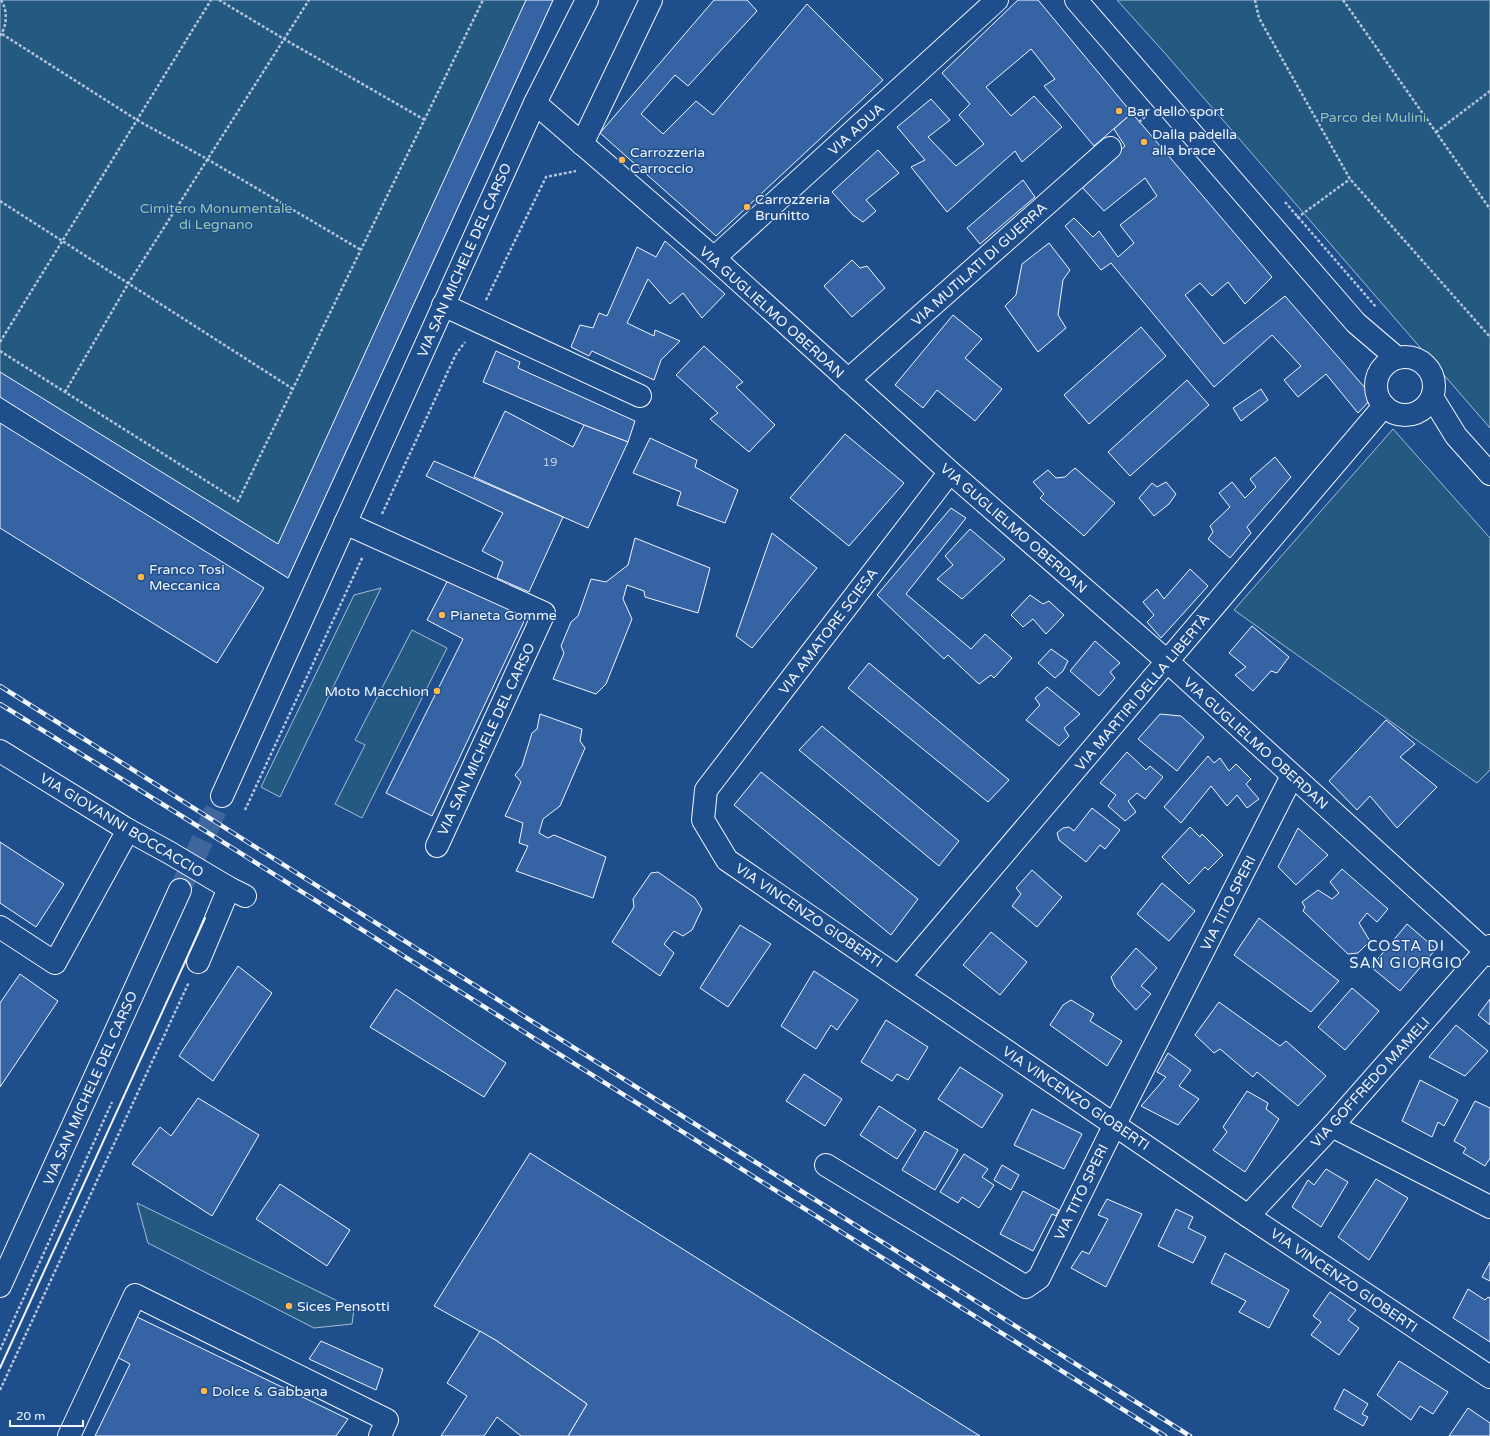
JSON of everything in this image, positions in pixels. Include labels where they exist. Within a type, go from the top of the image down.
[{"type":"street","name":"VIA SAN MICHELE DEL CARSO","points":[[222,796],[535,102],[587,0]]},
{"type":"street","points":[[582,144],[651,0]]},
{"type":"street","name":"VIA ADUA","points":[[714,258],[998,0]]},
{"type":"street","points":[[1076,0],[1390,362]]},
{"type":"street","name":"VIA GUGLIELMO OBERDAN","points":[[535,102],[714,258],[950,472],[1168,662],[1292,776],[1488,951]]},
{"type":"street","name":"VIA MUTILATI DI GUERRA","points":[[848,380],[1110,148]]},
{"type":"street","points":[[443,305],[640,396]]},
{"type":"street","points":[[1407,356],[1424,363],[1430,370],[1434,379],[1434,388],[1426,404],[1410,415],[1401,415],[1391,412],[1384,406],[1376,392],[1377,379],[1390,362],[1407,356]]},
{"type":"street","points":[[1426,404],[1490,474]]},
{"type":"street","name":"VIA MARTIRI DELLA LIBERTÀ","points":[[899,977],[1384,406]]},
{"type":"street","name":"VIA AMATORE SCIESA","points":[[706,790],[950,472]]},
{"type":"street","name":"VIA SAN MICHELE DEL CARSO","points":[[345,523],[544,613],[437,846]]},
{"type":"street","name":"VIA GIOVANNI BOCCACCIO","points":[[0,751],[128,830],[237,892],[198,962]]},
{"type":"street","name":"VIA TITO SPERI","points":[[826,1165],[1026,1288],[1039,1278],[1115,1124],[1292,776]]},
{"type":"street","name":"VIA VINCENZO GIOBERTI","points":[[706,790],[703,820],[727,860],[1248,1216],[1490,1377]]},
{"type":"street","points":[[0,927],[55,963],[128,830]]},
{"type":"street","name":"VIA SAN MICHELE DEL CARSO","points":[[0,1286],[180,890]]},
{"type":"street","name":"VIA GOFFREDO MAMELI","points":[[1248,1216],[1332,1126],[1488,951]]},
{"type":"street","points":[[1332,1126],[1490,1207]]},
{"type":"street","points":[[69,1436],[135,1295],[387,1420],[380,1436]]},
{"type":"path","points":[[1,0],[6,12],[6,24],[1,35],[137,120],[207,159],[361,250]]},
{"type":"path","points":[[0,342],[211,0]]},
{"type":"path","points":[[219,0],[425,120]]},
{"type":"path","points":[[65,392],[128,284],[309,0]]},
{"type":"path","points":[[0,351],[238,501],[483,0]]},
{"type":"path","points":[[1254,0],[1259,18],[1350,179],[1490,337]]},
{"type":"path","points":[[1343,0],[1490,209]]},
{"type":"path","points":[[1436,132],[1490,91]]},
{"type":"path","points":[[245,810],[456,354],[469,336],[546,177],[583,169]]},
{"type":"path","points":[[1278,232],[1350,179]]},
{"type":"path","points":[[0,201],[293,389]]},
{"type":"path","points":[[0,1390],[198,962]]},
{"type":"path","points":[[0,1350],[114,1097]]},
{"type":"green space","name":"Cimitero Monumentale di Legnano","points":[[0,0],[553,0],[288,578],[0,397]]},
{"type":"green space","name":"Parco dei Mulini","points":[[1117,0],[1490,0],[1490,428],[1163,51]]},
{"type":"green space","points":[[1393,429],[1490,538],[1490,770],[1477,783],[1234,610]]},
{"type":"green space","points":[[381,588],[280,797],[261,787],[354,595]]},
{"type":"green space","points":[[412,630],[447,648],[362,818],[335,804],[365,745],[355,740]]},
{"type":"green space","points":[[137,1203],[354,1309],[352,1324],[314,1328],[148,1243]]},
{"type":"building","points":[[526,0],[553,0],[288,578],[0,397],[0,372],[278,544]]},
{"type":"building","points":[[714,0],[747,0],[757,11],[688,86],[675,75],[641,114],[663,134],[696,101],[713,115],[807,4],[883,80],[716,236],[600,133]]},
{"type":"building","points":[[1018,0],[1038,0],[1132,113],[1094,146],[1044,86],[1055,79],[1031,49],[986,87],[1011,116],[1034,96],[1062,127],[1022,162],[1015,151],[947,212],[911,167],[925,160],[897,127],[931,99],[950,120],[928,137],[956,166],[984,144],[959,115],[970,104],[942,73]]},
{"type":"building","points":[[1132,113],[1272,277],[1245,304],[1228,282],[1212,296],[1200,283],[1185,295],[1224,344],[1285,296],[1373,397],[1358,413],[1326,374],[1298,397],[1284,380],[1301,366],[1272,335],[1214,387],[1111,263],[1101,270],[1065,226],[1074,218],[1093,237],[1099,231],[1118,257],[1134,243],[1120,225],[1157,196],[1145,178],[1104,211],[1080,185],[1125,146],[1114,129]]},
{"type":"building","points":[[878,150],[899,173],[866,200],[876,211],[863,222],[853,215],[832,192]]},
{"type":"building","points":[[1023,180],[1035,197],[980,244],[967,228]]},
{"type":"building","points":[[665,241],[725,294],[702,318],[683,293],[670,304],[648,279],[627,323],[654,336],[655,330],[680,341],[661,360],[654,380],[592,351],[589,356],[571,347],[580,325],[593,328],[599,313],[607,316],[637,247],[656,257]]},
{"type":"building","points":[[1049,243],[1070,270],[1063,280],[1058,315],[1066,328],[1038,352],[1005,306],[1016,295],[1022,264]]},
{"type":"building","points":[[852,260],[860,268],[867,266],[885,288],[852,317],[824,286]]},
{"type":"building","points":[[953,315],[982,339],[965,358],[1002,389],[975,421],[937,390],[923,408],[895,385]]},
{"type":"building","points":[[1141,327],[1166,356],[1089,424],[1064,395]]},
{"type":"building","points":[[704,346],[743,382],[736,387],[775,425],[749,452],[710,419],[718,413],[676,375]]},
{"type":"building","points":[[496,351],[520,362],[518,368],[635,421],[628,442],[483,382]]},
{"type":"building","points":[[1187,380],[1209,405],[1130,476],[1108,452]]},
{"type":"building","points":[[1261,389],[1268,400],[1241,421],[1233,408]]},
{"type":"building","points":[[505,411],[573,447],[584,425],[628,442],[588,528],[474,477]]},
{"type":"building","points":[[0,423],[264,588],[217,663],[0,528]]},
{"type":"building","points":[[845,434],[904,483],[849,546],[790,498]]},
{"type":"building","points":[[650,438],[697,460],[695,467],[738,490],[725,523],[677,505],[681,492],[633,473]]},
{"type":"building","points":[[1275,457],[1291,477],[1247,527],[1251,533],[1230,558],[1208,539],[1213,532],[1210,526],[1230,507],[1219,493],[1232,482],[1245,498],[1256,487],[1250,479]]},
{"type":"building","points":[[434,461],[563,517],[529,592],[497,578],[503,562],[482,551],[503,513],[426,476]]},
{"type":"building","points":[[1075,468],[1115,503],[1084,536],[1040,498],[1044,494],[1033,482],[1048,470],[1056,478],[1065,477]]},
{"type":"building","points":[[1166,482],[1176,494],[1169,504],[1154,516],[1139,498],[1152,483],[1157,487]]},
{"type":"building","points":[[951,508],[966,518],[906,594],[971,649],[985,634],[1012,658],[994,678],[991,675],[979,684],[948,655],[944,659],[877,595]]},
{"type":"building","points":[[970,529],[1005,559],[962,599],[937,579],[953,565],[945,556]]},
{"type":"building","points":[[772,533],[817,568],[752,648],[736,636]]},
{"type":"building","points":[[635,538],[710,568],[698,613],[645,597],[644,591],[627,585],[623,599],[632,619],[606,684],[596,694],[553,679],[564,653],[561,646],[571,622],[578,616],[591,579],[606,582],[628,565]]},
{"type":"building","points":[[1190,569],[1208,586],[1161,638],[1147,622],[1154,615],[1143,602],[1157,589],[1164,599]]},
{"type":"building","points":[[449,578],[527,615],[432,816],[386,793],[463,639],[427,620]]},
{"type":"building","points":[[1030,595],[1043,604],[1049,601],[1064,615],[1046,634],[1033,619],[1023,627],[1011,615]]},
{"type":"building","points":[[1252,626],[1289,657],[1277,673],[1271,671],[1253,691],[1235,675],[1246,667],[1229,653]]},
{"type":"building","points":[[1095,641],[1120,663],[1110,672],[1115,678],[1099,696],[1070,671]]},
{"type":"building","points":[[1051,649],[1068,661],[1063,671],[1055,678],[1038,663]]},
{"type":"building","points":[[869,663],[1009,780],[988,802],[848,688]]},
{"type":"building","points":[[1047,687],[1080,714],[1064,728],[1069,736],[1059,746],[1026,720],[1040,705],[1035,698]]},
{"type":"building","points":[[540,714],[582,729],[580,741],[585,748],[560,806],[543,819],[539,833],[548,838],[554,835],[606,857],[593,898],[516,871],[528,846],[519,843],[523,823],[505,816],[521,782],[515,775],[522,766],[532,733],[537,729]]},
{"type":"building","points":[[1160,714],[1181,716],[1204,737],[1177,771],[1138,739]]},
{"type":"building","points":[[1386,720],[1415,744],[1400,757],[1437,787],[1397,828],[1370,796],[1357,810],[1329,781]]},
{"type":"building","points":[[822,726],[959,841],[939,866],[799,750]]},
{"type":"building","points":[[1127,752],[1146,770],[1150,766],[1163,777],[1145,799],[1137,793],[1128,801],[1136,812],[1125,821],[1108,806],[1116,795],[1100,783]]},
{"type":"building","points":[[1208,756],[1214,763],[1220,758],[1229,771],[1236,764],[1251,779],[1246,784],[1259,799],[1247,808],[1237,795],[1227,806],[1211,786],[1181,823],[1164,807]]},
{"type":"building","points":[[761,772],[918,899],[891,935],[734,805]]},
{"type":"building","points":[[1092,808],[1120,830],[1105,849],[1100,845],[1086,862],[1059,840],[1057,833],[1063,828],[1069,827],[1074,831]]},
{"type":"building","points":[[1190,827],[1200,837],[1202,834],[1223,855],[1208,870],[1205,867],[1189,884],[1162,857]]},
{"type":"building","points":[[1298,828],[1328,855],[1296,885],[1278,867]]},
{"type":"building","points":[[0,842],[64,884],[36,927],[0,903]]},
{"type":"building","points":[[1342,869],[1388,909],[1377,922],[1367,913],[1359,923],[1370,941],[1358,953],[1348,954],[1303,911],[1305,907],[1302,902],[1318,890],[1332,899],[1339,893],[1330,882]]},
{"type":"building","points":[[1032,870],[1062,897],[1037,927],[1012,906],[1021,894],[1016,888]]},
{"type":"building","points":[[658,872],[695,898],[702,909],[692,930],[683,936],[674,931],[664,944],[674,953],[660,976],[612,942],[634,907],[633,899],[651,873]]},
{"type":"building","points":[[1162,883],[1195,911],[1169,941],[1137,914]]},
{"type":"building","points":[[1259,918],[1339,981],[1311,1012],[1234,955]]},
{"type":"building","points":[[1407,924],[1436,949],[1400,991],[1371,967]]},
{"type":"building","points":[[740,925],[771,944],[728,1007],[700,988]]},
{"type":"building","points":[[991,932],[1027,962],[1000,995],[963,965]]},
{"type":"building","points":[[1136,948],[1157,968],[1141,986],[1151,994],[1136,1010],[1115,987],[1111,977]]},
{"type":"building","points":[[238,966],[272,993],[213,1081],[179,1056]]},
{"type":"building","points":[[814,971],[858,1000],[837,1030],[831,1025],[816,1049],[781,1026]]},
{"type":"building","points":[[20,974],[58,1001],[0,1087],[0,1003]]},
{"type":"building","points":[[1352,988],[1379,1011],[1345,1050],[1318,1027]]},
{"type":"building","points":[[396,989],[506,1063],[484,1097],[370,1027]]},
{"type":"building","points":[[1490,999],[1490,1025],[1478,1015]]},
{"type":"building","points":[[1071,1000],[1094,1014],[1090,1021],[1122,1041],[1107,1066],[1050,1025],[1063,1005]]},
{"type":"building","points":[[1219,1002],[1280,1046],[1286,1041],[1326,1076],[1298,1106],[1257,1072],[1253,1077],[1220,1049],[1214,1053],[1195,1035]]},
{"type":"building","points":[[886,1020],[928,1047],[908,1080],[897,1074],[892,1081],[861,1062]]},
{"type":"building","points":[[1456,1025],[1488,1051],[1465,1076],[1429,1057]]},
{"type":"building","points":[[1168,1053],[1191,1070],[1179,1086],[1199,1099],[1178,1125],[1141,1106],[1166,1077],[1157,1072]]},
{"type":"building","points":[[960,1067],[1003,1095],[982,1128],[938,1099]]},
{"type":"building","points":[[804,1074],[842,1099],[825,1126],[786,1101]]},
{"type":"building","points":[[1420,1080],[1458,1100],[1444,1126],[1438,1122],[1432,1137],[1402,1121]]},
{"type":"building","points":[[1247,1091],[1268,1103],[1266,1109],[1279,1119],[1245,1172],[1213,1150],[1227,1132],[1223,1127]]},
{"type":"building","points":[[198,1098],[259,1135],[212,1216],[132,1164],[160,1127],[171,1136]]},
{"type":"building","points":[[1475,1101],[1490,1108],[1490,1158],[1485,1166],[1463,1153],[1466,1148],[1454,1141]]},
{"type":"building","points":[[879,1106],[916,1130],[897,1159],[860,1135]]},
{"type":"building","points":[[1032,1109],[1082,1134],[1064,1169],[1014,1145]]},
{"type":"building","points":[[925,1131],[958,1150],[935,1190],[902,1170]]},
{"type":"building","points":[[530,1153],[980,1436],[568,1436],[587,1404],[497,1341],[434,1306]]},
{"type":"building","points":[[964,1154],[988,1169],[982,1177],[994,1185],[979,1208],[962,1197],[958,1203],[940,1192]]},
{"type":"building","points":[[1002,1165],[1019,1175],[1011,1190],[994,1180]]},
{"type":"building","points":[[1326,1169],[1348,1182],[1321,1227],[1292,1207],[1308,1180],[1314,1185]]},
{"type":"building","points":[[1376,1179],[1408,1198],[1369,1260],[1338,1237]]},
{"type":"building","points":[[280,1184],[350,1230],[327,1266],[256,1219]]},
{"type":"building","points":[[1023,1191],[1059,1210],[1056,1216],[1052,1214],[1033,1251],[1000,1234]]},
{"type":"building","points":[[1107,1199],[1142,1214],[1106,1287],[1071,1268],[1082,1251],[1089,1254],[1108,1219],[1098,1215]]},
{"type":"building","points":[[1176,1209],[1193,1217],[1188,1228],[1206,1237],[1193,1263],[1158,1246]]},
{"type":"building","points":[[1225,1253],[1289,1290],[1269,1328],[1239,1312],[1246,1301],[1211,1283]]},
{"type":"building","points":[[1490,1262],[1490,1281],[1482,1277]]},
{"type":"building","points":[[1468,1289],[1485,1300],[1488,1297],[1490,1298],[1490,1342],[1453,1318]]},
{"type":"building","points":[[1330,1292],[1356,1310],[1348,1320],[1359,1328],[1339,1355],[1311,1335],[1321,1322],[1313,1316]]},
{"type":"building","name":"Dolce & Gabbana","points":[[137,1317],[348,1419],[336,1436],[95,1436],[130,1364],[117,1357]]},
{"type":"building","points":[[480,1331],[497,1341],[587,1404],[568,1436],[521,1436],[497,1417],[484,1436],[441,1436],[467,1396],[447,1383]]},
{"type":"building","points":[[321,1341],[383,1369],[376,1390],[309,1359]]},
{"type":"building","points":[[1399,1361],[1448,1392],[1433,1414],[1420,1406],[1411,1420],[1377,1395]]},
{"type":"building","points":[[1344,1389],[1368,1404],[1362,1414],[1368,1417],[1363,1426],[1334,1409]]},
{"type":"building","points":[[1468,1408],[1490,1423],[1490,1436],[1449,1436]]},
{"type":"tunnel","points":[[180,890],[222,796]]},
{"type":"railway","points":[[0,686],[1190,1436]]},
{"type":"railway","points":[[0,704],[180,815],[1165,1436]]},
{"type":"wall","points":[[0,1368],[205,918]]},
{"type":"place","name":"Bar dello sport","points":[[1119,111]]},
{"type":"place","name":"Dalla padella alla brace","points":[[1144,142]]},
{"type":"place","name":"Carrozzeria Carroccio","points":[[622,160]]},
{"type":"place","name":"Carrozzeria Brunitto","points":[[747,207]]},
{"type":"place","name":"Franco Tosi Meccanica","points":[[141,577]]},
{"type":"place","name":"Pianeta Gomme","points":[[442,615]]},
{"type":"place","name":"Moto Macchion","points":[[437,691]]},
{"type":"place","name":"Sices Pensotti","points":[[289,1306]]},
{"type":"place","name":"Dolce & Gabbana","points":[[204,1391]]},
{"type":"district","name":"COSTA DI SAN GIORGIO","points":[[1406,954]]}]
